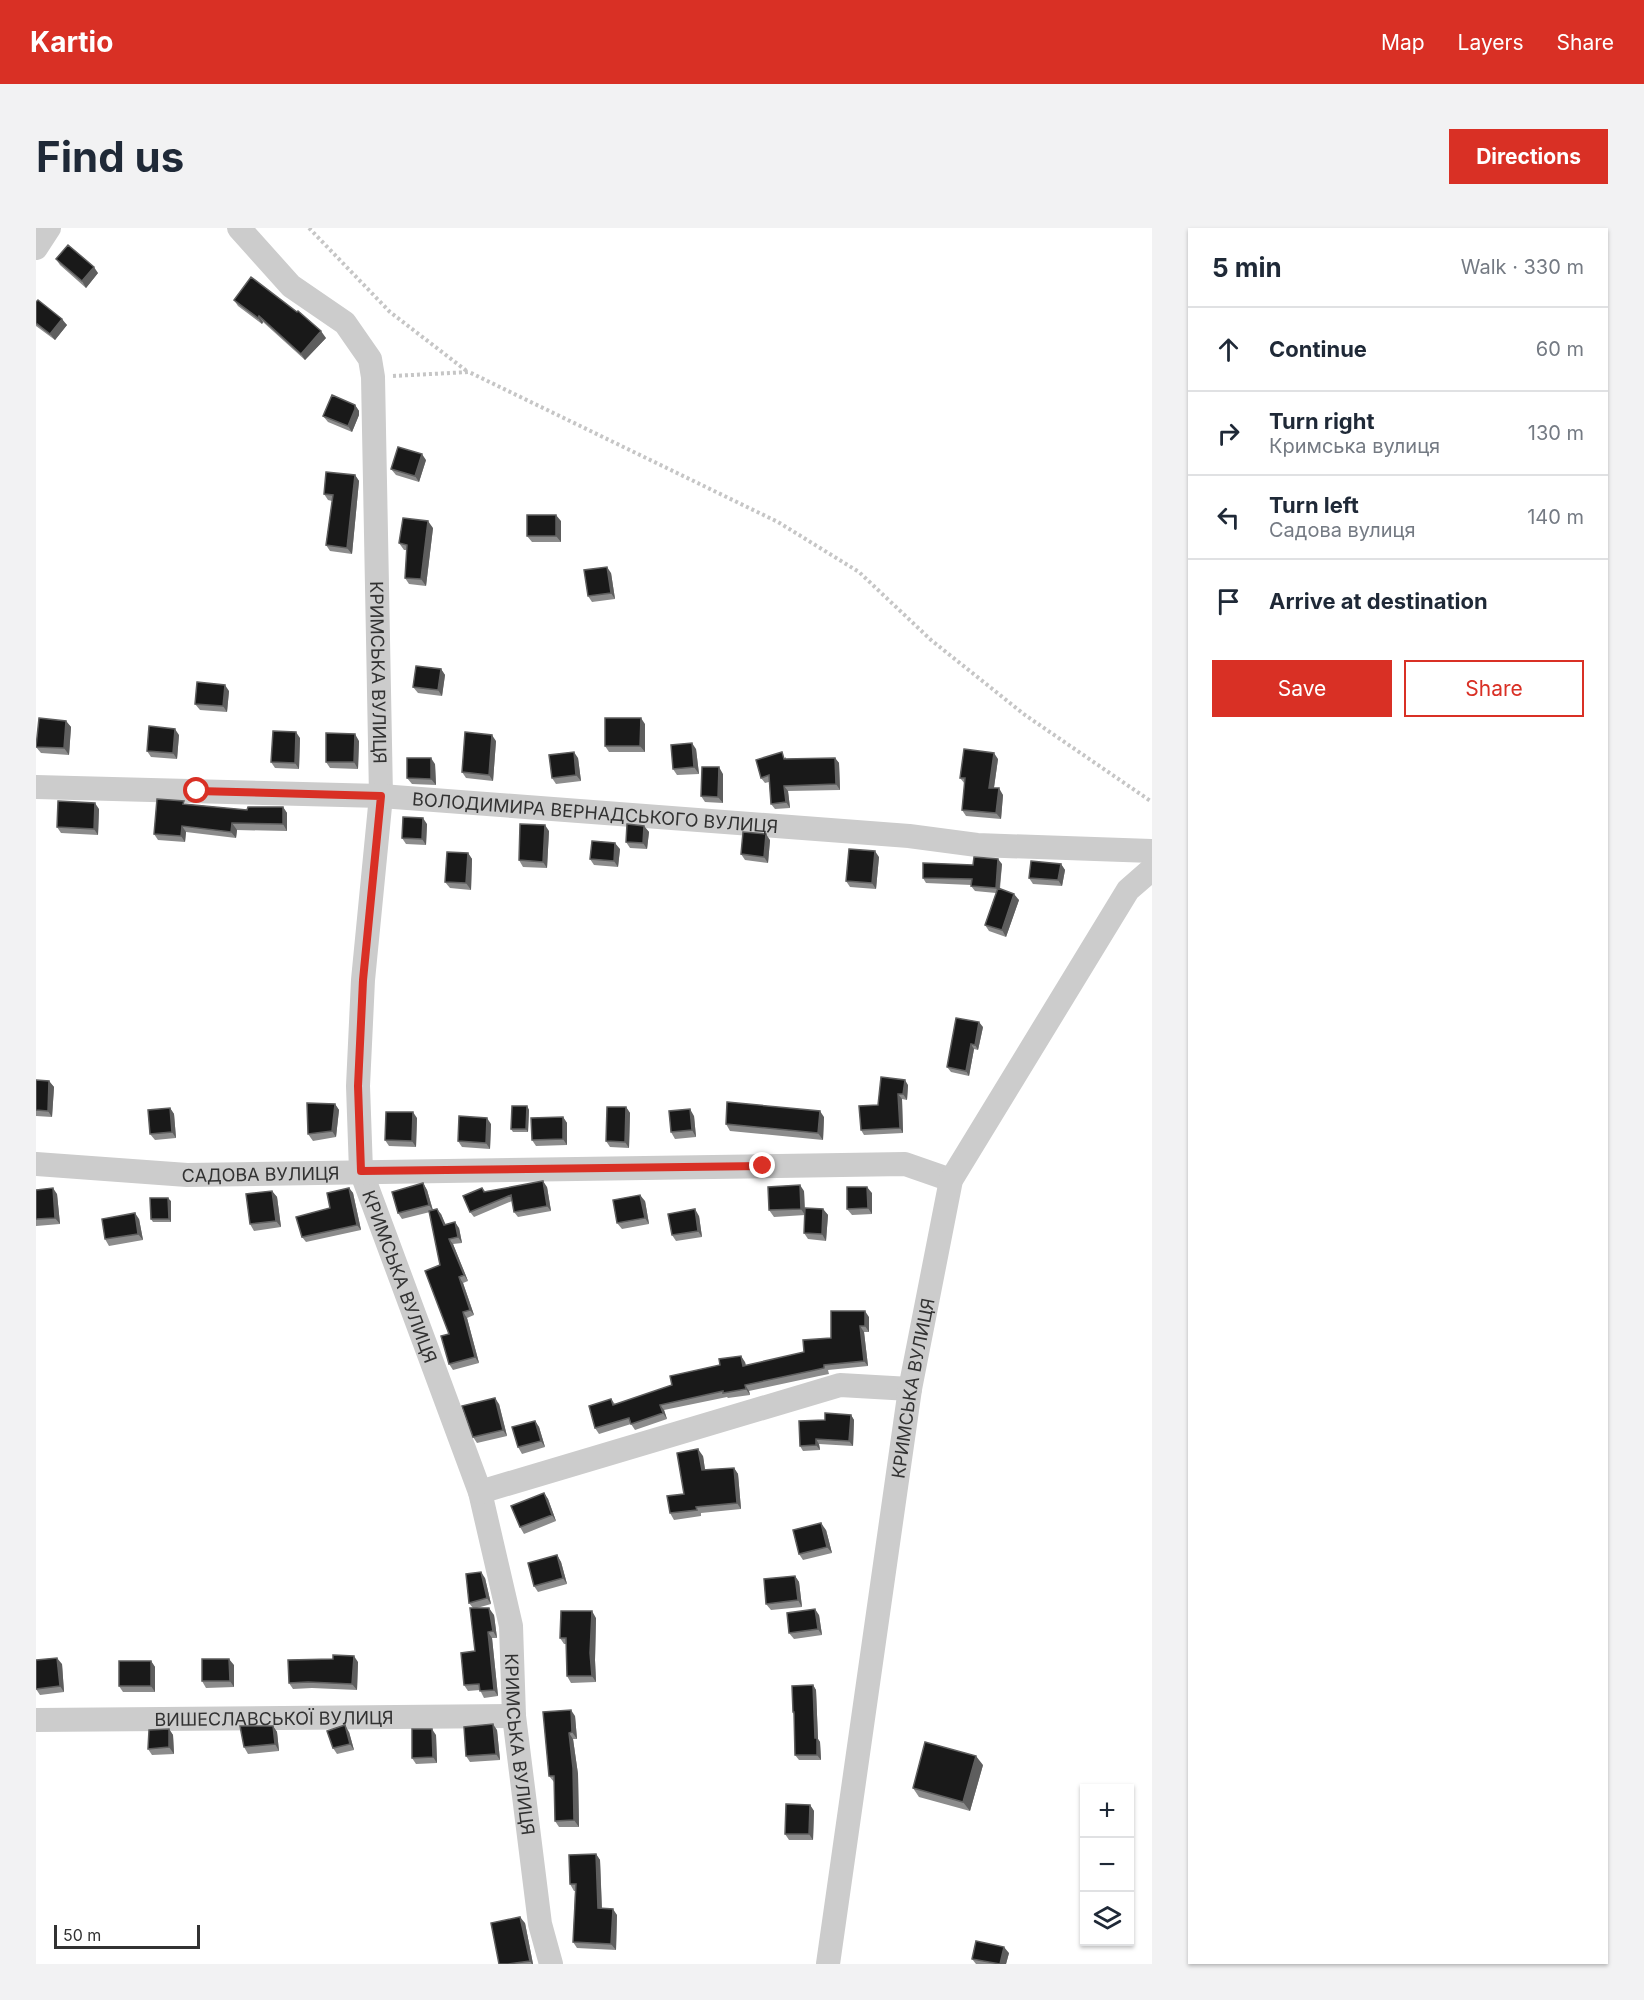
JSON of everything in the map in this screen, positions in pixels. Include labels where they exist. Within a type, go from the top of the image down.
[{"type":"street","points":[[36,248],[49,228]]},
{"type":"street","points":[[239,228],[291,286],[345,323],[372,368]]},
{"type":"street","name":"КРИМСЬКА ВУЛИЦЯ","points":[[372,368],[381,796],[363,980],[358,1086],[361,1171],[480,1491],[511,1626],[514,1716],[540,1924],[551,1964]]},
{"type":"street","name":"ВОЛОДИМИРА ВЕРНАДСЬКОГО ВУЛИЦЯ","points":[[36,787],[381,796],[909,836],[977,845],[1152,851]]},
{"type":"street","name":"КРИМСЬКА ВУЛИЦЯ","points":[[828,1964],[910,1389],[951,1180],[1128,891],[1152,869]]},
{"type":"street","name":"САДОВА ВУЛИЦЯ","points":[[36,1164],[187,1175],[905,1164],[951,1180]]},
{"type":"street","points":[[480,1491],[840,1385],[910,1389]]},
{"type":"street","name":"ВИШЕСЛАВСЬКОЇ ВУЛИЦЯ","points":[[36,1720],[514,1716]]},
{"type":"path","points":[[309,228],[390,312],[469,372],[778,522],[859,572],[931,640],[1025,715],[1152,802]]},
{"type":"path","points":[[372,368],[469,372]]},
{"type":"building","points":[[68,245],[94,267],[82,281],[56,259]]},
{"type":"building","points":[[251,277],[321,331],[301,354],[259,316],[258,318],[234,300]]},
{"type":"building","points":[[38,300],[62,319],[50,334],[36,323],[36,302]]},
{"type":"building","points":[[332,395],[355,405],[348,426],[323,416]]},
{"type":"building","points":[[398,447],[422,454],[415,476],[391,469]]},
{"type":"building","points":[[326,472],[355,475],[347,548],[326,545],[333,495],[324,494]]},
{"type":"building","points":[[527,515],[556,515],[556,536],[527,536]]},
{"type":"building","points":[[403,518],[428,521],[421,579],[405,578],[407,545],[399,543]]},
{"type":"building","points":[[607,567],[611,593],[588,596],[584,570]]},
{"type":"building","points":[[416,666],[441,669],[438,690],[413,687]]},
{"type":"building","points":[[197,682],[225,685],[223,706],[195,704]]},
{"type":"building","points":[[39,718],[66,721],[64,748],[36,747]]},
{"type":"building","points":[[605,718],[641,718],[640,746],[605,746]]},
{"type":"building","points":[[149,726],[175,729],[173,753],[147,751]]},
{"type":"building","points":[[273,731],[296,732],[295,763],[271,762]]},
{"type":"building","points":[[465,732],[492,735],[489,775],[462,772]]},
{"type":"building","points":[[326,733],[355,734],[354,762],[326,762]]},
{"type":"building","points":[[692,743],[694,767],[673,769],[671,745]]},
{"type":"building","points":[[964,749],[994,753],[989,788],[999,788],[996,813],[962,810],[965,778],[960,778]]},
{"type":"building","points":[[574,752],[576,775],[552,778],[549,755]]},
{"type":"building","points":[[782,752],[784,759],[835,758],[836,784],[784,786],[786,802],[771,804],[769,775],[761,778],[756,760]]},
{"type":"building","points":[[407,758],[431,758],[431,779],[407,778]]},
{"type":"building","points":[[702,767],[719,767],[718,797],[701,796]]},
{"type":"building","points":[[157,799],[184,801],[183,804],[247,810],[248,807],[283,807],[283,824],[232,823],[231,832],[182,826],[181,836],[154,834]]},
{"type":"building","points":[[58,801],[95,803],[94,829],[57,827]]},
{"type":"building","points":[[403,817],[423,818],[422,839],[402,838]]},
{"type":"building","points":[[520,824],[545,825],[543,862],[519,860]]},
{"type":"building","points":[[627,824],[644,826],[643,843],[626,842]]},
{"type":"building","points":[[743,832],[766,834],[764,857],[741,854]]},
{"type":"building","points":[[592,841],[615,843],[614,861],[590,859]]},
{"type":"building","points":[[849,849],[875,851],[872,883],[846,881]]},
{"type":"building","points":[[447,852],[468,853],[466,883],[445,882]]},
{"type":"building","points":[[974,857],[998,859],[996,888],[971,886],[972,879],[923,878],[923,863],[973,865]]},
{"type":"building","points":[[1031,861],[1061,864],[1058,880],[1029,878]]},
{"type":"building","points":[[998,888],[1014,894],[1002,930],[985,925]]},
{"type":"building","points":[[956,1018],[979,1022],[975,1045],[971,1044],[966,1071],[947,1067]]},
{"type":"building","points":[[881,1077],[905,1080],[903,1094],[898,1094],[900,1128],[861,1130],[859,1106],[878,1105]]},
{"type":"building","points":[[36,1080],[49,1081],[48,1111],[36,1110]]},
{"type":"building","points":[[727,1102],[820,1111],[818,1133],[726,1124]]},
{"type":"building","points":[[307,1103],[335,1104],[332,1131],[308,1134]]},
{"type":"building","points":[[512,1106],[527,1106],[526,1129],[511,1129]]},
{"type":"building","points":[[607,1107],[626,1107],[625,1142],[606,1141]]},
{"type":"building","points":[[170,1108],[172,1132],[150,1134],[148,1110]]},
{"type":"building","points":[[690,1109],[692,1130],[671,1132],[669,1111]]},
{"type":"building","points":[[386,1112],[413,1112],[412,1141],[385,1140]]},
{"type":"building","points":[[459,1116],[487,1118],[486,1143],[458,1141]]},
{"type":"building","points":[[563,1117],[563,1139],[532,1140],[531,1118]]},
{"type":"building","points":[[543,1181],[547,1206],[514,1212],[511,1195],[470,1212],[463,1196],[482,1188],[484,1192]]},
{"type":"building","points":[[423,1183],[429,1205],[398,1213],[392,1192]]},
{"type":"building","points":[[800,1185],[801,1209],[769,1210],[768,1187]]},
{"type":"building","points":[[847,1187],[867,1187],[868,1208],[847,1209]]},
{"type":"building","points":[[53,1188],[55,1218],[36,1219],[36,1190]]},
{"type":"building","points":[[349,1188],[357,1225],[302,1237],[296,1217],[330,1208],[327,1193]]},
{"type":"building","points":[[272,1191],[276,1221],[250,1224],[246,1194]]},
{"type":"building","points":[[640,1195],[645,1218],[617,1223],[613,1200]]},
{"type":"building","points":[[150,1198],[168,1198],[169,1219],[151,1219]]},
{"type":"building","points":[[805,1208],[823,1209],[822,1234],[804,1233]]},
{"type":"building","points":[[437,1209],[444,1225],[455,1222],[458,1237],[449,1239],[464,1275],[459,1277],[470,1310],[463,1312],[475,1357],[449,1364],[441,1336],[449,1334],[425,1271],[440,1265],[429,1211]]},
{"type":"building","points":[[695,1209],[698,1231],[672,1235],[668,1214]]},
{"type":"building","points":[[135,1213],[138,1234],[105,1239],[102,1219]]},
{"type":"building","points":[[831,1311],[865,1311],[865,1326],[860,1326],[864,1361],[824,1365],[824,1368],[745,1385],[746,1389],[723,1393],[723,1391],[660,1405],[663,1413],[631,1424],[629,1418],[595,1428],[589,1406],[611,1399],[613,1405],[672,1385],[670,1376],[720,1365],[719,1359],[741,1356],[743,1366],[804,1352],[803,1340],[831,1338]]},
{"type":"building","points":[[495,1398],[503,1430],[473,1437],[462,1406]]},
{"type":"building","points":[[825,1413],[851,1415],[849,1441],[816,1439],[816,1445],[800,1446],[799,1421],[825,1420]]},
{"type":"building","points":[[535,1421],[541,1441],[518,1447],[512,1427]]},
{"type":"building","points":[[698,1449],[702,1470],[734,1468],[737,1503],[696,1507],[697,1510],[670,1513],[667,1496],[684,1494],[677,1453]]},
{"type":"building","points":[[544,1493],[552,1515],[520,1527],[511,1506]]},
{"type":"building","points":[[821,1523],[827,1547],[799,1554],[793,1530]]},
{"type":"building","points":[[557,1555],[563,1578],[534,1586],[528,1563]]},
{"type":"building","points":[[481,1572],[487,1598],[469,1603],[466,1574]]},
{"type":"building","points":[[795,1576],[798,1600],[766,1604],[764,1579]]},
{"type":"building","points":[[470,1608],[489,1608],[493,1631],[488,1632],[494,1690],[480,1691],[479,1684],[464,1685],[461,1653],[475,1651]]},
{"type":"building","points":[[815,1609],[818,1629],[789,1633],[787,1613]]},
{"type":"building","points":[[561,1611],[592,1611],[590,1653],[592,1676],[567,1676],[566,1638],[560,1638]]},
{"type":"building","points":[[333,1655],[354,1656],[352,1684],[289,1683],[288,1660],[333,1659]]},
{"type":"building","points":[[57,1658],[60,1686],[36,1689],[36,1660]]},
{"type":"building","points":[[202,1659],[229,1659],[230,1681],[202,1681]]},
{"type":"building","points":[[119,1661],[151,1661],[151,1686],[119,1686]]},
{"type":"building","points":[[813,1685],[817,1755],[795,1755],[792,1686]]},
{"type":"building","points":[[571,1710],[572,1732],[569,1733],[573,1768],[574,1820],[555,1821],[554,1776],[549,1776],[543,1712]]},
{"type":"building","points":[[493,1724],[496,1754],[466,1756],[464,1727]]},
{"type":"building","points":[[345,1725],[350,1744],[333,1748],[327,1731]]},
{"type":"building","points":[[240,1726],[273,1726],[275,1744],[244,1747]]},
{"type":"building","points":[[169,1729],[169,1747],[148,1749],[149,1730]]},
{"type":"building","points":[[412,1729],[432,1729],[433,1757],[412,1758]]},
{"type":"building","points":[[925,1742],[976,1756],[963,1802],[913,1788]]},
{"type":"building","points":[[786,1804],[810,1805],[809,1834],[785,1834]]},
{"type":"building","points":[[596,1854],[598,1908],[613,1909],[611,1944],[573,1942],[576,1884],[570,1884],[569,1855]]},
{"type":"building","points":[[520,1917],[530,1961],[499,1964],[491,1923]]},
{"type":"building","points":[[976,1941],[1004,1947],[1000,1964],[972,1959]]},
{"type":"route","points":[[197,791],[381,796],[363,980],[358,1086],[361,1171],[763,1166]]}]
